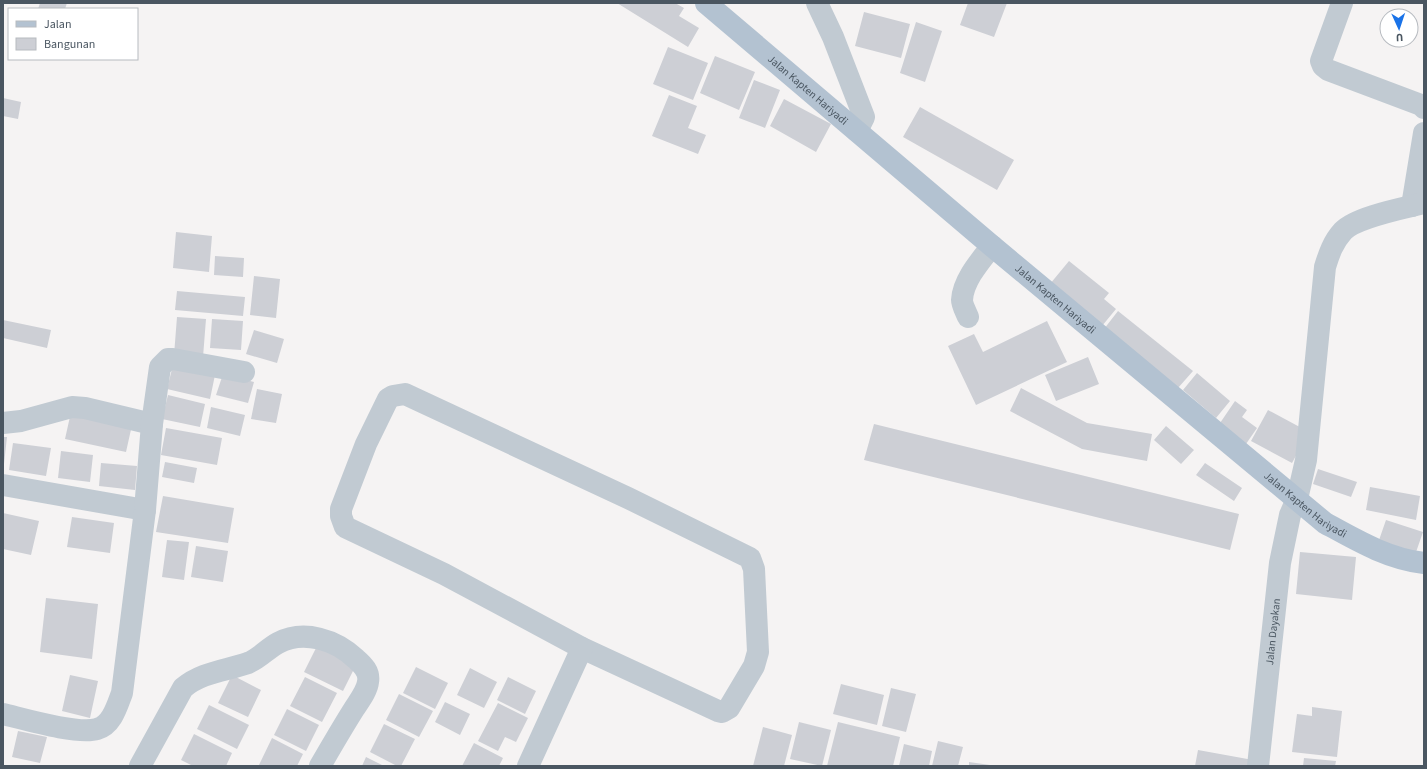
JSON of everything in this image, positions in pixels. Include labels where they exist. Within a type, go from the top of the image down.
[{"type":"main road","name":"Jalan Kapten Hariyadi","points":[[706,3],[992,246],[1325,523],[1388,554],[1424,563]]},
{"type":"street","points":[[817,3],[833,37],[864,117],[857,131]]},
{"type":"street","points":[[1342,3],[1322,61],[1323,66],[1328,70],[1421,105],[1424,108]]},
{"type":"street","points":[[1418,205],[1424,133]]},
{"type":"street","name":"Jalan Dayakan","points":[[1258,766],[1280,563],[1290,515],[1297,499],[1306,460],[1325,267],[1331,247],[1344,230],[1364,219],[1418,205]]},
{"type":"street","points":[[968,318],[962,301],[964,290],[977,266],[992,246]]},
{"type":"street","points":[[3,714],[81,731],[97,729],[116,711],[122,693],[145,510],[152,424],[160,367],[168,359],[213,365],[244,372]]},
{"type":"street","points":[[400,395],[411,395],[738,550],[750,558],[753,562],[758,630],[758,652],[754,666],[735,699],[729,708],[722,712],[582,648],[444,574],[345,527],[341,516],[342,509],[366,444],[388,399],[400,395]]},
{"type":"street","points":[[3,423],[21,421],[72,407],[85,408],[152,424]]},
{"type":"street","points":[[3,485],[145,510]]},
{"type":"street","points":[[140,766],[183,688],[191,682],[208,674],[247,663],[258,658],[276,644],[288,638],[303,636],[322,639],[351,654],[364,666],[368,674],[368,682],[361,697],[320,766]]},
{"type":"street","points":[[528,766],[582,648]]},
{"type":"building","points":[[40,3],[67,3],[65,8],[38,8]]},
{"type":"building","points":[[617,3],[675,3],[684,8],[679,16],[699,28],[688,47]]},
{"type":"building","points":[[968,3],[1007,3],[994,37],[960,25]]},
{"type":"building","points":[[864,12],[910,24],[901,58],[855,46]]},
{"type":"building","points":[[916,22],[942,31],[925,82],[900,73]]},
{"type":"building","points":[[668,47],[708,63],[693,100],[653,84]]},
{"type":"building","points":[[715,56],[755,72],[739,110],[700,93]]},
{"type":"building","points":[[754,80],[780,90],[765,128],[739,118]]},
{"type":"building","points":[[669,95],[697,106],[688,128],[706,135],[698,154],[652,136]]},
{"type":"building","points":[[3,98],[21,102],[18,119],[3,116]]},
{"type":"building","points":[[784,99],[831,124],[816,152],[770,126]]},
{"type":"building","points":[[920,107],[1014,160],[997,190],[903,137]]},
{"type":"building","points":[[176,232],[212,236],[209,272],[173,268]]},
{"type":"building","points":[[215,256],[244,258],[243,277],[214,275]]},
{"type":"building","points":[[1069,261],[1109,293],[1104,299],[1116,309],[1102,326],[1050,284]]},
{"type":"building","points":[[254,276],[280,279],[276,318],[250,315]]},
{"type":"building","points":[[177,291],[245,297],[243,316],[175,310]]},
{"type":"building","points":[[1118,311],[1193,371],[1178,388],[1104,329]]},
{"type":"building","points":[[177,317],[206,319],[203,357],[174,355]]},
{"type":"building","points":[[212,319],[243,321],[241,350],[210,348]]},
{"type":"building","points":[[3,320],[51,330],[47,348],[3,338]]},
{"type":"building","points":[[1047,321],[1067,362],[976,405],[948,346],[974,334],[983,352]]},
{"type":"building","points":[[254,330],[284,339],[277,363],[246,354]]},
{"type":"building","points":[[1088,357],[1099,384],[1056,401],[1045,375]]},
{"type":"building","points":[[173,365],[215,375],[210,399],[167,389]]},
{"type":"building","points":[[1197,373],[1230,401],[1216,418],[1183,390]]},
{"type":"building","points":[[223,374],[254,382],[248,403],[216,395]]},
{"type":"building","points":[[1021,388],[1087,423],[1152,434],[1147,461],[1082,449],[1010,411]]},
{"type":"building","points":[[257,389],[282,394],[276,423],[251,419]]},
{"type":"building","points":[[168,395],[205,404],[200,427],[162,419]]},
{"type":"building","points":[[1235,401],[1247,410],[1242,417],[1257,428],[1246,444],[1218,426]]},
{"type":"building","points":[[211,407],[245,415],[240,436],[207,428]]},
{"type":"building","points":[[1268,410],[1309,432],[1292,463],[1251,441]]},
{"type":"building","points":[[71,412],[132,425],[126,452],[65,439]]},
{"type":"building","points":[[874,424],[1239,514],[1230,550],[864,460]]},
{"type":"building","points":[[1166,426],[1194,450],[1181,464],[1154,440]]},
{"type":"building","points":[[166,428],[222,438],[217,465],[161,455]]},
{"type":"building","points":[[3,437],[7,437],[4,464],[3,464]]},
{"type":"building","points":[[13,443],[51,448],[46,476],[9,470]]},
{"type":"building","points":[[61,451],[93,455],[90,482],[58,478]]},
{"type":"building","points":[[165,462],[197,468],[194,483],[162,477]]},
{"type":"building","points":[[101,463],[137,466],[135,490],[99,486]]},
{"type":"building","points":[[1205,463],[1242,488],[1234,501],[1196,475]]},
{"type":"building","points":[[1318,469],[1357,482],[1351,497],[1313,484]]},
{"type":"building","points":[[1370,487],[1420,496],[1416,520],[1366,510]]},
{"type":"building","points":[[163,496],[234,508],[228,543],[156,532]]},
{"type":"building","points":[[3,513],[39,521],[31,555],[3,549]]},
{"type":"building","points":[[72,517],[114,523],[110,553],[67,547]]},
{"type":"building","points":[[1386,520],[1423,532],[1415,555],[1378,543]]},
{"type":"building","points":[[167,540],[189,542],[184,580],[162,577]]},
{"type":"building","points":[[196,546],[228,551],[223,582],[191,577]]},
{"type":"building","points":[[1300,552],[1356,557],[1352,600],[1296,594]]},
{"type":"building","points":[[46,598],[98,604],[92,659],[40,652]]},
{"type":"building","points":[[319,642],[358,661],[343,691],[304,672]]},
{"type":"building","points":[[416,667],[448,683],[435,709],[403,693]]},
{"type":"building","points":[[470,668],[497,682],[484,708],[457,695]]},
{"type":"building","points":[[70,675],[98,681],[90,718],[62,711]]},
{"type":"building","points":[[232,675],[261,690],[248,717],[218,703]]},
{"type":"building","points":[[305,677],[337,693],[322,722],[290,706]]},
{"type":"building","points":[[508,677],[536,691],[525,714],[497,700]]},
{"type":"building","points":[[841,684],[884,695],[877,725],[833,714]]},
{"type":"building","points":[[891,688],[916,694],[906,732],[882,726]]},
{"type":"building","points":[[399,694],[433,711],[419,737],[386,720]]},
{"type":"building","points":[[445,702],[470,714],[460,735],[435,722]]},
{"type":"building","points":[[498,703],[528,718],[516,742],[505,737],[498,751],[478,741]]},
{"type":"building","points":[[209,705],[249,725],[237,749],[197,729]]},
{"type":"building","points":[[1312,707],[1342,711],[1337,757],[1292,752],[1297,714],[1312,716]]},
{"type":"building","points":[[287,709],[319,725],[306,751],[274,735]]},
{"type":"building","points":[[799,722],[831,730],[822,766],[790,759]]},
{"type":"building","points":[[838,722],[900,737],[893,766],[827,766]]},
{"type":"building","points":[[384,724],[415,739],[401,766],[397,766],[370,752]]},
{"type":"building","points":[[763,727],[792,735],[784,766],[753,766]]},
{"type":"building","points":[[18,731],[47,737],[40,763],[12,757]]},
{"type":"building","points":[[194,734],[232,753],[226,766],[193,766],[181,760]]},
{"type":"building","points":[[272,738],[303,754],[297,766],[259,765]]},
{"type":"building","points":[[938,741],[963,747],[958,766],[932,766]]},
{"type":"building","points":[[474,743],[503,758],[499,766],[462,766]]},
{"type":"building","points":[[904,744],[932,751],[929,766],[899,766]]},
{"type":"building","points":[[1198,750],[1253,760],[1251,766],[1195,766]]},
{"type":"building","points":[[366,757],[384,766],[362,766]]},
{"type":"building","points":[[1304,758],[1336,761],[1335,766],[1303,766]]},
{"type":"building","points":[[969,762],[990,765],[990,766],[969,766]]}]
